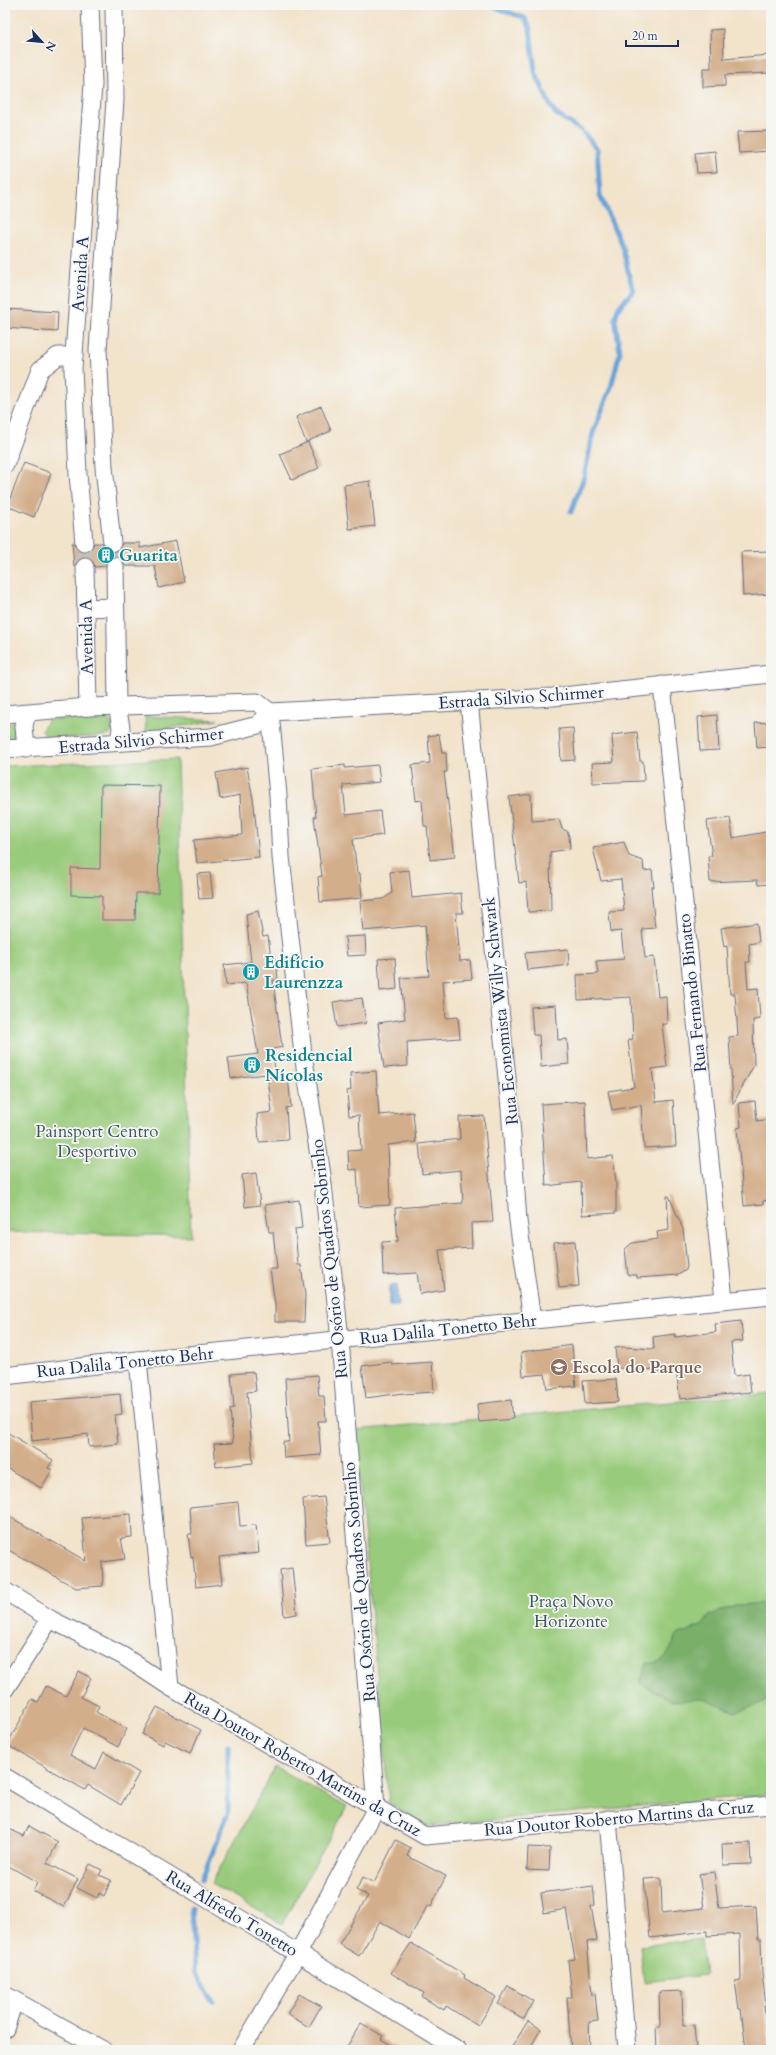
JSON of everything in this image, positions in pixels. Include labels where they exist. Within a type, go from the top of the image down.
[{"type":"street","name":"Avenida A","points":[[84,543],[78,474],[74,356],[93,84],[90,5]]},
{"type":"street","name":"Avenida A","points":[[112,543],[104,467],[98,350],[115,100],[114,5]]},
{"type":"street","points":[[5,465],[40,370],[58,356],[74,356]]},
{"type":"street","points":[[82,521],[110,519]]},
{"type":"street","name":"Avenida A","points":[[115,566],[117,705],[121,728],[119,742]]},
{"type":"street","name":"Avenida A","points":[[85,567],[88,707]]},
{"type":"street","points":[[86,608],[115,607]]},
{"type":"street","name":"Estrada Silvio Schirmer","points":[[5,714],[117,705],[257,702],[270,712],[553,697],[771,674]]},
{"type":"street","name":"Rua Fernando Binatto","points":[[662,685],[724,1300]]},
{"type":"street","name":"Rua Economista Willy Schwark","points":[[469,701],[510,1108],[518,1221],[532,1320]]},
{"type":"street","name":"Estrada Silvio Schirmer","points":[[5,749],[26,749],[211,737],[258,725],[270,712]]},
{"type":"street","name":"Rua Osório de Quadros Sobrinho","points":[[270,712],[278,796],[281,857],[303,1054],[322,1175],[340,1339],[376,1808]]},
{"type":"street","points":[[26,749],[24,726],[27,713]]},
{"type":"street","name":"Rua Dalila Tonetto Behr","points":[[5,1376],[138,1360],[771,1296]]},
{"type":"street","points":[[138,1360],[170,1687]]},
{"type":"street","name":"Rua Doutor Roberto Martins da Cruz","points":[[5,1591],[50,1619],[123,1656],[170,1687],[425,1836],[771,1805]]},
{"type":"street","points":[[5,1689],[50,1619]]},
{"type":"street","name":"Rua Alfredo Tonetto","points":[[5,1777],[458,2050]]},
{"type":"street","points":[[241,2050],[298,1953],[376,1808]]},
{"type":"street","points":[[608,1819],[626,2050]]},
{"type":"street","points":[[5,2029],[10,1998],[103,2050]]},
{"type":"green space","points":[[145,716],[218,720],[146,732]]},
{"type":"green space","points":[[105,717],[112,725],[112,732],[106,736],[50,739],[45,736],[42,730],[48,720]]},
{"type":"green space","points":[[13,722],[14,740],[5,739],[5,724]]},
{"type":"green space","name":"Painsport Centro Desportivo","points":[[177,759],[191,1236],[5,1232],[5,766]]},
{"type":"green space","name":"Praça Novo Horizonte","points":[[771,1393],[771,1794],[426,1826],[389,1803],[355,1430]]},
{"type":"green space","points":[[771,1601],[771,1692],[766,1700],[757,1705],[735,1712],[703,1699],[671,1701],[640,1683],[646,1663],[658,1662],[666,1656],[677,1635],[703,1625],[710,1615],[738,1605],[766,1603]]},
{"type":"green space","points":[[275,1767],[347,1807],[282,1924],[211,1884]]},
{"type":"green space","points":[[701,1939],[705,1975],[644,1982],[640,1946]]},
{"type":"water","points":[[397,1285],[398,1306],[389,1306],[389,1286]]},
{"type":"building","points":[[723,29],[724,59],[769,55],[770,73],[725,75],[725,86],[703,87],[703,68],[711,68],[710,30]]},
{"type":"building","points":[[771,131],[771,151],[739,153],[737,132]]},
{"type":"building","points":[[715,151],[717,172],[697,173],[695,153]]},
{"type":"building","points":[[5,309],[58,312],[57,332],[5,328]]},
{"type":"building","points":[[321,406],[331,431],[306,442],[296,417]]},
{"type":"building","points":[[308,442],[319,468],[292,480],[280,454]]},
{"type":"building","points":[[24,463],[51,473],[34,517],[7,506]]},
{"type":"building","points":[[370,481],[375,526],[349,529],[344,485]]},
{"type":"building","points":[[176,541],[184,582],[159,588],[155,566],[125,566],[123,561],[115,556],[110,558],[105,566],[95,567],[93,562],[85,557],[80,559],[74,567],[72,543],[74,543],[79,552],[84,553],[90,551],[94,543],[102,543],[104,549],[113,553],[118,551],[122,543],[140,543],[140,548]]},
{"type":"building","points":[[771,551],[771,594],[743,596],[741,552]]},
{"type":"building","points":[[717,715],[719,750],[700,751],[698,717]]},
{"type":"building","points":[[771,722],[771,747],[757,748],[755,723]]},
{"type":"building","points":[[573,728],[575,760],[561,761],[559,729]]},
{"type":"building","points":[[637,732],[640,761],[643,761],[644,781],[593,783],[592,763],[614,762],[612,735]]},
{"type":"building","points":[[439,734],[442,753],[446,753],[447,772],[444,772],[455,857],[430,860],[427,826],[424,826],[422,800],[416,801],[412,765],[430,763],[428,736]]},
{"type":"building","points":[[345,765],[345,768],[378,765],[380,782],[343,785],[346,815],[380,811],[383,835],[353,839],[357,873],[360,873],[362,898],[320,902],[318,877],[322,876],[314,817],[316,817],[312,769]]},
{"type":"building","points":[[247,767],[254,805],[259,857],[197,863],[194,840],[242,835],[240,795],[220,799],[216,773]]},
{"type":"building","points":[[101,785],[160,786],[158,893],[136,893],[135,920],[102,920],[102,896],[71,895],[71,868],[100,869]]},
{"type":"building","points":[[531,794],[532,821],[559,819],[562,829],[567,831],[569,836],[570,849],[550,852],[551,911],[528,912],[526,882],[519,883],[509,797]]},
{"type":"building","points":[[730,818],[733,838],[771,831],[771,884],[758,885],[757,880],[710,882],[708,856],[712,856],[707,821]]},
{"type":"building","points":[[624,842],[629,856],[643,861],[644,871],[652,870],[654,887],[651,887],[655,928],[642,929],[645,958],[654,957],[658,997],[666,996],[667,1024],[662,1024],[667,1067],[652,1069],[656,1102],[673,1100],[676,1146],[644,1148],[641,1105],[612,1110],[608,1091],[634,1087],[628,1040],[633,1039],[631,997],[578,1000],[577,975],[598,974],[596,961],[624,959],[621,931],[611,932],[609,912],[624,911],[621,879],[601,881],[593,848]]},
{"type":"building","points":[[409,870],[412,898],[461,893],[463,913],[456,913],[460,961],[470,960],[472,979],[443,981],[446,1018],[458,1017],[460,1038],[407,1042],[408,1066],[384,1068],[378,1023],[405,1019],[401,978],[429,976],[425,925],[363,931],[360,901],[383,899],[392,893],[390,872]]},
{"type":"building","points":[[210,873],[213,898],[199,899],[197,874]]},
{"type":"building","points":[[258,911],[263,937],[268,936],[271,959],[276,959],[278,980],[273,980],[282,1047],[273,1049],[275,1073],[231,1078],[228,1058],[258,1054],[246,983],[226,985],[224,965],[251,962],[246,914]]},
{"type":"building","points":[[757,923],[759,942],[749,944],[750,962],[746,962],[748,989],[758,988],[760,1019],[753,1020],[754,1065],[733,1104],[729,1037],[738,1036],[735,994],[730,994],[727,946],[724,947],[721,928]]},
{"type":"building","points":[[365,936],[366,955],[347,956],[345,937]]},
{"type":"building","points":[[568,949],[569,965],[527,970],[525,953]]},
{"type":"building","points":[[395,958],[397,989],[380,991],[378,959]]},
{"type":"building","points":[[362,998],[366,1023],[337,1027],[333,1002]]},
{"type":"building","points":[[556,1005],[558,1040],[567,1039],[569,1064],[541,1067],[539,1035],[533,1035],[531,1007]]},
{"type":"building","points":[[376,1071],[379,1115],[413,1112],[416,1142],[388,1145],[390,1205],[359,1207],[357,1169],[349,1170],[348,1151],[361,1150],[359,1115],[349,1116],[347,1091],[351,1090],[350,1073]]},
{"type":"building","points":[[288,1076],[291,1107],[286,1108],[288,1140],[259,1142],[257,1114],[272,1112],[268,1078]]},
{"type":"building","points":[[585,1101],[587,1159],[613,1156],[616,1183],[616,1213],[582,1215],[581,1182],[546,1186],[541,1104]]},
{"type":"building","points":[[755,1101],[757,1121],[771,1119],[771,1200],[763,1201],[763,1204],[744,1206],[737,1128],[741,1127],[739,1103]]},
{"type":"building","points":[[484,1116],[493,1222],[471,1223],[472,1248],[439,1250],[444,1290],[420,1294],[417,1273],[383,1275],[382,1242],[398,1241],[395,1208],[463,1203],[461,1170],[422,1174],[419,1144],[460,1139],[459,1117]]},
{"type":"building","points":[[256,1173],[260,1205],[245,1207],[242,1175]]},
{"type":"building","points":[[667,1196],[669,1196],[683,1229],[687,1266],[686,1270],[678,1275],[637,1278],[637,1275],[628,1275],[625,1249],[632,1243],[658,1239],[657,1232],[669,1230]]},
{"type":"building","points":[[299,1200],[302,1228],[295,1229],[298,1265],[301,1265],[305,1295],[304,1322],[275,1322],[275,1304],[270,1269],[277,1269],[273,1232],[269,1232],[265,1205]]},
{"type":"building","points":[[575,1241],[579,1286],[559,1288],[554,1243]]},
{"type":"building","points":[[741,1321],[743,1341],[731,1342],[734,1376],[749,1374],[751,1392],[680,1399],[676,1371],[657,1373],[657,1370],[617,1368],[615,1348],[623,1347],[654,1349],[653,1337],[675,1334],[675,1337],[716,1332],[715,1324]]},
{"type":"building","name":"Escola do Parque","points":[[572,1345],[576,1386],[547,1389],[545,1374],[523,1376],[521,1352]]},
{"type":"building","points":[[391,1362],[392,1365],[432,1362],[434,1392],[403,1393],[366,1398],[362,1366]]},
{"type":"building","points":[[254,1372],[256,1391],[247,1392],[253,1463],[216,1467],[214,1444],[233,1443],[230,1409],[234,1408],[231,1374]]},
{"type":"building","points":[[317,1375],[319,1396],[324,1396],[326,1421],[318,1421],[321,1455],[284,1458],[283,1442],[289,1442],[285,1378]]},
{"type":"building","points":[[616,1379],[618,1402],[585,1404],[583,1381]]},
{"type":"building","points":[[120,1394],[122,1414],[115,1415],[118,1444],[89,1447],[88,1434],[32,1441],[29,1402]]},
{"type":"building","points":[[511,1400],[513,1419],[479,1422],[477,1404]]},
{"type":"building","points":[[5,1431],[53,1460],[48,1468],[52,1470],[41,1488],[5,1467]]},
{"type":"building","points":[[324,1497],[330,1542],[306,1544],[303,1499]]},
{"type":"building","points":[[238,1502],[240,1526],[256,1525],[259,1553],[219,1557],[222,1584],[196,1587],[193,1557],[191,1558],[188,1534],[192,1534],[190,1507]]},
{"type":"building","points":[[5,1514],[86,1561],[82,1518],[131,1514],[132,1537],[121,1538],[125,1559],[102,1562],[103,1586],[76,1588],[5,1548]]},
{"type":"building","points":[[292,1568],[297,1614],[284,1616],[280,1570]]},
{"type":"building","points":[[79,1671],[91,1678],[81,1697],[99,1706],[96,1712],[127,1729],[118,1747],[83,1728],[70,1755],[96,1769],[104,1752],[139,1773],[121,1805],[88,1785],[85,1790],[7,1745],[32,1699],[38,1702],[46,1686],[66,1696]]},
{"type":"building","points":[[157,1707],[201,1730],[190,1753],[165,1741],[163,1745],[142,1734]]},
{"type":"building","points":[[29,1826],[58,1842],[47,1863],[78,1879],[64,1907],[33,1891],[37,1882],[5,1864],[5,1827],[24,1836]]},
{"type":"building","points":[[396,1840],[411,1848],[407,1856],[446,1876],[431,1906],[428,1905],[409,1939],[380,1921],[359,1956],[339,1944],[368,1896],[356,1890],[363,1877],[374,1883]]},
{"type":"building","points":[[750,1843],[751,1864],[723,1865],[722,1844]]},
{"type":"building","points":[[528,1847],[550,1848],[549,1871],[527,1870]]},
{"type":"building","points":[[90,1864],[102,1870],[99,1875],[111,1880],[104,1896],[99,1893],[97,1898],[77,1888]]},
{"type":"building","points":[[714,1872],[719,1908],[756,1906],[758,1939],[761,1939],[762,1974],[766,2005],[764,2006],[769,2050],[746,2050],[741,2009],[739,2009],[735,1981],[741,1980],[740,1934],[707,1936],[707,1931],[650,1938],[644,1879],[661,1878],[662,1913],[704,1908],[699,1874]]},
{"type":"building","points":[[593,1886],[595,1905],[591,1906],[597,1940],[587,1942],[592,1995],[595,1994],[598,2021],[589,2022],[590,2050],[571,2050],[567,1997],[572,1997],[568,1960],[575,1959],[566,1909],[544,1913],[541,1893]]},
{"type":"building","points":[[411,1943],[465,1975],[464,1978],[496,1997],[478,2026],[446,2006],[444,2010],[422,1997],[424,1993],[391,1973]]},
{"type":"building","points":[[508,1986],[533,2001],[524,2019],[498,2004]]},
{"type":"building","points":[[682,1991],[683,2026],[694,2025],[696,2048],[657,2050],[656,2027],[660,2027],[659,1992]]},
{"type":"building","points":[[299,1994],[321,2006],[309,2027],[287,2014]]},
{"type":"building","points":[[528,2021],[541,2029],[529,2050],[510,2050]]},
{"type":"building","points":[[361,2023],[383,2036],[381,2039],[400,2050],[345,2050]]},
{"type":"waterway","points":[[493,5],[494,7],[525,18],[530,28],[535,72],[550,105],[556,114],[582,131],[597,149],[600,196],[622,246],[633,291],[618,308],[615,319],[620,352],[611,387],[593,433],[584,477],[571,512]]},
{"type":"waterway","points":[[202,1879],[228,1813],[228,1745]]},
{"type":"waterway","points":[[191,1909],[195,1971],[213,2001]]},
{"type":"tunnel","points":[[84,543],[85,567]]},
{"type":"tunnel","points":[[112,543],[115,566]]},
{"type":"place","name":"Guarita","points":[[106,555]]},
{"type":"place","name":"Edifício Laurenzza","points":[[251,972]]},
{"type":"place","name":"Residencial Nícolas","points":[[252,1065]]},
{"type":"place","name":"Escola do Parque","points":[[559,1367]]}]
